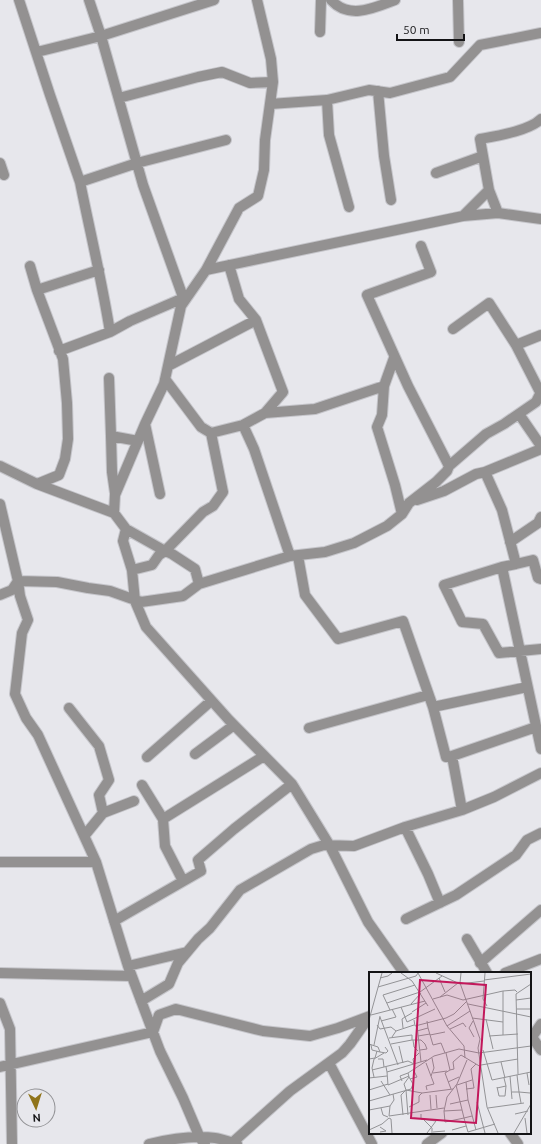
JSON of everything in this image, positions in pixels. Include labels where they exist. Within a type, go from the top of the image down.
[{"type":"street","points":[[19,0],[80,182],[105,298],[110,332]]},
{"type":"street","points":[[89,0],[101,36],[143,185],[186,297]]},
{"type":"street","points":[[36,52],[101,36],[214,0]]},
{"type":"street","points":[[115,494],[165,379],[181,306],[206,270],[239,208],[258,196],[264,170],[265,140],[273,82],[271,59],[257,0]]},
{"type":"street","points":[[320,32],[321,0]]},
{"type":"street","points":[[332,0],[336,5],[346,10],[364,11],[393,0]]},
{"type":"street","points":[[458,0],[459,42]]},
{"type":"street","points":[[270,104],[327,100],[368,90],[390,93],[450,77],[480,45],[541,33]]},
{"type":"street","points":[[119,98],[222,72],[250,83],[273,82]]},
{"type":"street","points":[[378,92],[384,156],[391,200]]},
{"type":"street","points":[[327,100],[329,134],[349,207]]},
{"type":"street","points":[[498,213],[489,190],[480,139],[517,131],[538,122],[541,119]]},
{"type":"street","points":[[80,182],[137,163],[226,140]]},
{"type":"street","points":[[436,173],[483,156]]},
{"type":"street","points":[[0,163],[4,174]]},
{"type":"street","points":[[463,216],[489,190]]},
{"type":"street","points":[[206,270],[463,216],[498,213],[541,219]]},
{"type":"street","points":[[421,246],[431,272],[367,295],[394,358],[449,466]]},
{"type":"street","points":[[229,265],[239,299],[256,320],[283,392],[265,413]]},
{"type":"street","points":[[30,266],[37,290],[63,359],[67,403],[68,439],[65,459],[59,475],[37,484]]},
{"type":"street","points":[[37,290],[99,270]]},
{"type":"street","points":[[59,351],[110,332],[130,321],[186,297]]},
{"type":"street","points":[[18,581],[57,582],[110,591],[141,602],[183,596],[199,584],[294,556],[325,552],[354,543],[388,526],[402,514],[409,503],[436,482],[447,471],[449,466],[486,434],[536,402],[540,392],[516,345],[488,303],[453,329]]},
{"type":"street","points":[[168,366],[256,320]]},
{"type":"street","points":[[516,345],[541,335]]},
{"type":"street","points":[[394,358],[384,386],[382,415],[377,427],[395,485],[402,514]]},
{"type":"street","points":[[109,378],[112,472],[115,494],[114,513]]},
{"type":"street","points":[[165,379],[201,427],[211,433],[243,424],[265,413],[315,409],[384,386]]},
{"type":"street","points":[[519,414],[541,446]]},
{"type":"street","points":[[145,424],[160,494]]},
{"type":"street","points":[[243,424],[294,556],[304,595],[338,640],[403,621],[433,707],[446,757],[536,727]]},
{"type":"street","points":[[132,570],[152,566],[159,556],[203,512],[213,506],[223,492],[211,433]]},
{"type":"street","points":[[112,436],[138,441]]},
{"type":"street","points":[[409,503],[444,491],[476,474],[485,472],[541,449]]},
{"type":"street","points":[[0,466],[37,484],[114,513],[126,529],[172,554],[195,569],[199,584]]},
{"type":"street","points":[[485,472],[502,510],[516,564]]},
{"type":"street","points":[[0,504],[18,581],[20,596],[28,620],[22,633],[16,694],[26,718],[38,736],[85,835],[96,862],[128,966],[160,1051],[203,1141]]},
{"type":"street","points":[[510,542],[538,523],[541,517]]},
{"type":"street","points":[[126,529],[123,541],[132,570],[135,601],[146,627],[211,701],[292,784],[330,846],[368,922],[403,972]]},
{"type":"street","points":[[541,579],[538,578],[533,560],[502,567],[444,585],[462,622],[483,624],[500,653],[541,649]]},
{"type":"street","points":[[502,567],[541,749]]},
{"type":"street","points":[[0,595],[12,590],[18,581]]},
{"type":"street","points":[[433,707],[527,687]]},
{"type":"street","points":[[309,728],[428,695]]},
{"type":"street","points":[[147,757],[211,701]]},
{"type":"street","points":[[69,708],[99,746],[109,780],[99,795],[103,813]]},
{"type":"street","points":[[195,754],[234,725]]},
{"type":"street","points":[[163,819],[264,756]]},
{"type":"street","points":[[452,756],[462,810]]},
{"type":"street","points":[[141,1001],[169,984],[178,963],[198,939],[210,928],[240,890],[319,846],[354,846],[405,827],[462,810],[494,797],[541,773]]},
{"type":"street","points":[[114,922],[201,871],[198,860],[234,829],[292,784]]},
{"type":"street","points":[[142,785],[163,819],[165,846],[183,882]]},
{"type":"street","points":[[85,835],[103,813],[134,801]]},
{"type":"street","points":[[405,827],[428,874],[440,903]]},
{"type":"street","points":[[406,919],[456,895],[516,855],[527,840],[541,832]]},
{"type":"street","points":[[0,862],[96,862]]},
{"type":"street","points":[[480,963],[541,910]]},
{"type":"street","points":[[467,939],[486,972]]},
{"type":"street","points":[[128,966],[187,952]]},
{"type":"street","points":[[508,972],[541,959]]},
{"type":"street","points":[[0,973],[132,976]]},
{"type":"street","points":[[0,1003],[10,1029],[12,1144]]},
{"type":"street","points":[[153,1032],[159,1015],[176,1009],[263,1031],[310,1036],[369,1017]]},
{"type":"street","points":[[149,1144],[170,1139],[203,1141],[215,1138],[235,1143],[290,1091],[346,1049],[369,1017]]},
{"type":"street","points":[[535,1043],[541,1024]]},
{"type":"street","points":[[0,1068],[153,1032]]},
{"type":"street","points":[[329,1063],[372,1144]]},
{"type":"street","points":[[427,1144],[441,1134]]},
{"type":"street","points":[[511,1134],[518,1144]]}]
